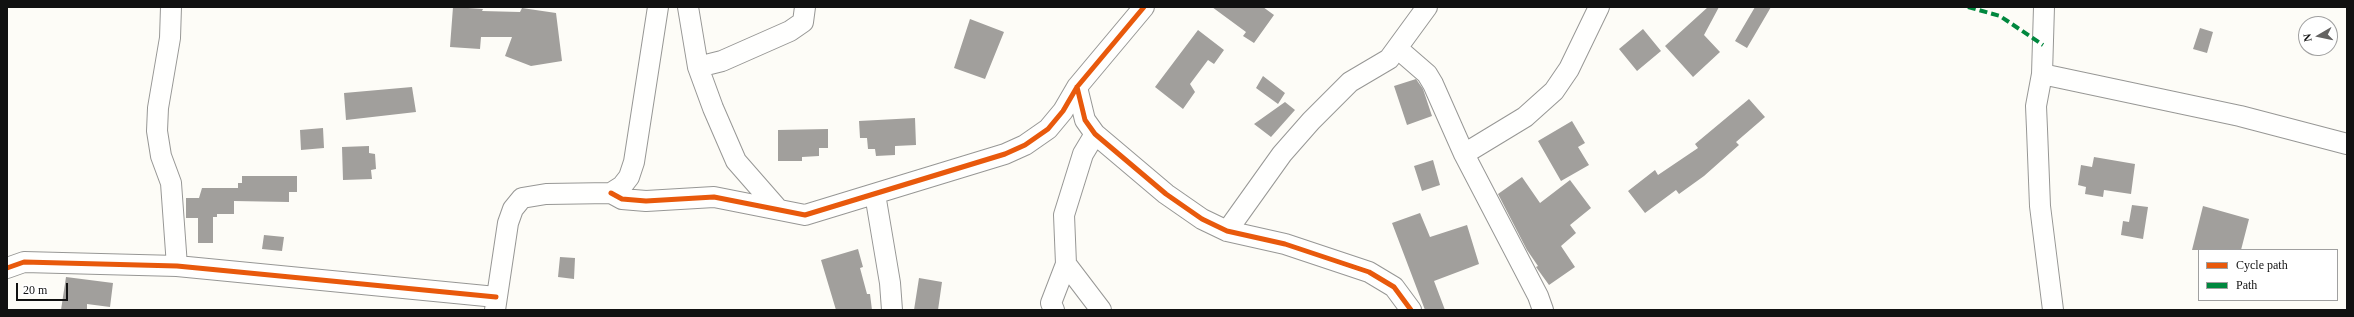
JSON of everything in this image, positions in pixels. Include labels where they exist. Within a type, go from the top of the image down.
[{"type":"street","points":[[171,7],[170,38],[158,108],[157,132],[161,156],[171,183],[177,266]]},
{"type":"street","points":[[611,193],[622,186],[630,177],[634,162],[658,7]]},
{"type":"street","points":[[688,7],[698,67],[713,108],[736,161],[778,209]]},
{"type":"street","points":[[698,67],[722,61],[790,31],[803,22],[806,7]]},
{"type":"street","points":[[7,268],[24,262],[177,266],[495,303],[508,223],[513,209],[522,198],[546,194],[611,193],[622,199],[646,201],[714,197],[805,215],[875,194],[1005,154],[1025,145],[1048,129],[1063,111],[1077,87],[1144,7]]},
{"type":"street","points":[[1227,231],[1282,154],[1311,121],[1350,82],[1389,59],[1427,7]]},
{"type":"street","points":[[1464,154],[1525,117],[1554,92],[1569,70],[1599,7]]},
{"type":"street","points":[[2044,7],[2042,74],[2036,106],[2040,206],[2053,310]]},
{"type":"street","points":[[1397,48],[1427,74],[1464,154],[1538,296],[1542,310]]},
{"type":"street","points":[[2042,74],[2240,116],[2347,144]]},
{"type":"street","points":[[1077,87],[1085,120],[1095,134],[1166,194],[1202,219],[1227,231],[1285,244],[1369,272],[1394,287],[1411,310]]},
{"type":"street","points":[[1054,310],[1051,302],[1066,264],[1064,215],[1083,154],[1095,134]]},
{"type":"street","points":[[875,194],[890,283],[892,310]]},
{"type":"street","points":[[1066,264],[1101,310]]},
{"type":"building","points":[[453,7],[483,9],[482,11],[520,12],[522,8],[556,13],[562,61],[531,66],[505,56],[512,37],[481,37],[480,49],[450,47]]},
{"type":"building","points":[[1212,7],[1263,7],[1274,15],[1254,43],[1243,36],[1246,32]]},
{"type":"building","points":[[1708,7],[1719,7],[1704,35],[1720,52],[1693,77],[1665,46]]},
{"type":"building","points":[[1755,7],[1771,7],[1747,48],[1735,41]]},
{"type":"building","points":[[970,19],[1004,32],[985,79],[954,68]]},
{"type":"building","points":[[2200,28],[2213,32],[2207,53],[2193,49]]},
{"type":"building","points":[[1643,29],[1661,51],[1637,71],[1619,49]]},
{"type":"building","points":[[1198,30],[1224,50],[1214,64],[1208,60],[1190,84],[1195,92],[1183,109],[1155,87]]},
{"type":"building","points":[[1263,76],[1285,93],[1278,104],[1256,88]]},
{"type":"building","points":[[1416,79],[1423,89],[1432,116],[1407,125],[1394,86]]},
{"type":"building","points":[[412,87],[416,112],[346,120],[344,93]]},
{"type":"building","points":[[1749,99],[1765,117],[1736,142],[1739,145],[1704,176],[1679,194],[1676,190],[1645,213],[1628,191],[1655,170],[1658,175],[1698,148],[1695,144]]},
{"type":"building","points":[[1285,102],[1295,110],[1271,137],[1254,124]]},
{"type":"building","points":[[915,118],[916,145],[895,146],[895,155],[876,156],[875,149],[868,149],[867,138],[860,138],[859,121]]},
{"type":"building","points":[[1572,121],[1585,143],[1578,147],[1589,165],[1561,181],[1538,141]]},
{"type":"building","points":[[323,128],[324,148],[301,150],[300,130]]},
{"type":"building","points":[[828,129],[828,148],[819,148],[819,156],[802,157],[802,161],[778,161],[778,130]]},
{"type":"building","points":[[369,146],[369,153],[375,154],[376,169],[371,170],[372,179],[343,180],[342,147]]},
{"type":"building","points":[[2094,157],[2135,164],[2131,194],[2104,190],[2103,197],[2085,194],[2086,187],[2078,185],[2081,165],[2092,167]]},
{"type":"building","points":[[1433,160],[1440,185],[1422,191],[1414,166]]},
{"type":"building","points":[[242,176],[297,176],[297,192],[289,192],[289,202],[234,201],[234,214],[217,214],[217,217],[213,217],[213,243],[198,243],[198,218],[186,218],[186,198],[199,198],[202,188],[238,188],[238,183],[242,183]]},
{"type":"building","points":[[1522,177],[1540,203],[1570,180],[1591,208],[1570,225],[1576,233],[1561,246],[1575,267],[1549,285],[1536,267],[1538,266],[1527,250],[1498,194]]},
{"type":"building","points":[[2132,205],[2148,207],[2143,239],[2121,235],[2123,221],[2129,222]]},
{"type":"building","points":[[2203,206],[2249,219],[2241,249],[2192,250]]},
{"type":"building","points":[[1420,213],[1430,237],[1467,225],[1479,264],[1434,281],[1445,310],[1425,310],[1392,223]]},
{"type":"building","points":[[264,235],[284,237],[282,251],[262,249]]},
{"type":"building","points":[[858,249],[863,267],[860,268],[867,294],[870,294],[872,310],[836,310],[821,260]]},
{"type":"building","points":[[560,257],[575,258],[574,279],[558,277]]},
{"type":"building","points":[[66,277],[113,283],[110,307],[87,304],[87,310],[61,310]]},
{"type":"building","points":[[919,278],[942,282],[938,310],[914,310]]},
{"type":"marked path","points":[[1968,7],[2000,16],[2043,45]]},
{"type":"cycle path","points":[[611,193],[622,199],[646,201],[714,197],[805,215],[1005,154],[1025,145],[1048,129],[1063,111],[1077,87],[1144,7]]},
{"type":"cycle path","points":[[1077,87],[1085,120],[1095,134],[1166,194],[1202,219],[1227,231],[1285,244],[1369,272],[1394,287],[1411,310]]},
{"type":"cycle path","points":[[7,268],[24,262],[177,266],[496,297]]}]
